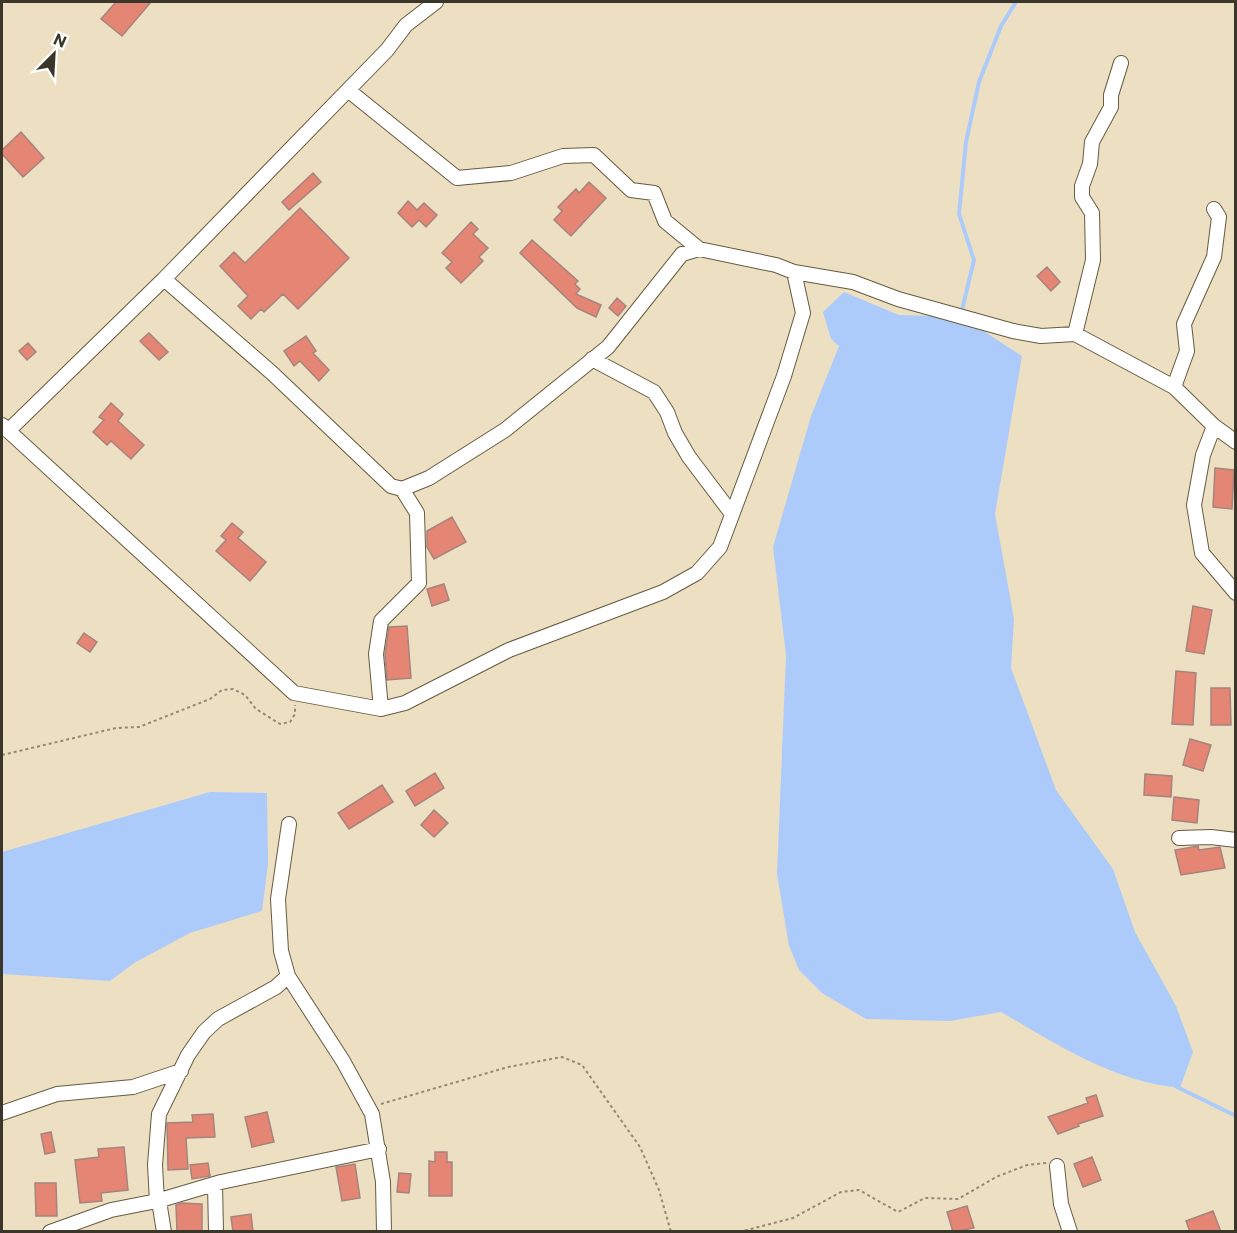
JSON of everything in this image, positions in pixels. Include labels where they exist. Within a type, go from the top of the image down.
[{"type":"street","points":[[436,2],[406,25],[387,50],[164,279],[5,428],[294,693],[357,707],[381,709],[405,703],[509,650],[663,592],[697,573],[720,547],[783,376],[803,313],[794,272]]},
{"type":"street","points":[[1075,334],[1093,260],[1092,213],[1082,197],[1082,186],[1090,164],[1092,142],[1111,107],[1111,95],[1121,63]]},
{"type":"street","points":[[348,90],[457,178],[511,173],[563,156],[594,155],[631,190],[654,193],[664,221],[699,249],[776,265],[794,272],[853,282],[898,299],[1041,336],[1075,334],[1174,387],[1225,434]]},
{"type":"street","points":[[1174,387],[1187,351],[1184,324],[1214,257],[1219,217],[1214,209]]},
{"type":"street","points":[[164,279],[272,373],[391,486],[402,489],[429,478],[505,430],[592,360],[608,347],[682,254],[699,249]]},
{"type":"street","points":[[592,360],[654,392],[667,412],[675,433],[689,457],[732,514]]},
{"type":"street","points":[[1236,424],[1203,455],[1194,505],[1202,554],[1236,593]]},
{"type":"street","points":[[381,709],[376,654],[381,621],[419,583],[417,513],[402,489]]},
{"type":"street","points":[[290,824],[278,899],[281,951],[288,976],[343,1061],[369,1107],[380,1149],[384,1232]]},
{"type":"street","points":[[1179,838],[1211,837],[1236,840]]},
{"type":"street","points":[[164,1232],[155,1166],[159,1114],[195,1043],[218,1019],[269,991],[288,976]]},
{"type":"street","points":[[2,1113],[57,1095],[133,1087],[181,1071]]},
{"type":"street","points":[[50,1232],[111,1209],[158,1201],[215,1184],[300,1164],[380,1149]]},
{"type":"street","points":[[1057,1166],[1061,1204],[1070,1232]]},
{"type":"street","points":[[215,1184],[216,1232]]},
{"type":"path","points":[[2,754],[116,728],[139,727],[210,699],[222,690],[233,689],[244,695],[256,710],[280,724],[290,722],[296,714],[294,693]]},
{"type":"path","points":[[369,1107],[508,1067],[562,1058],[582,1065],[640,1147],[659,1190],[671,1232]]},
{"type":"path","points":[[739,1232],[793,1218],[841,1192],[859,1190],[898,1212],[925,1198],[958,1199],[996,1177],[1027,1165],[1041,1162],[1057,1166]]},
{"type":"water","points":[[844,292],[899,315],[936,316],[982,330],[1022,356],[995,514],[1014,619],[1011,668],[1056,790],[1113,869],[1135,932],[1176,1006],[1193,1052],[1180,1088],[1132,1078],[1109,1070],[1064,1049],[1001,1012],[950,1021],[866,1019],[822,993],[799,970],[789,946],[777,874],[786,655],[773,547],[811,416],[839,346],[831,339],[823,312]]},
{"type":"water","points":[[210,792],[267,793],[268,864],[262,911],[190,933],[134,963],[110,981],[2,974],[2,852]]},
{"type":"building","points":[[116,2],[151,2],[122,36],[101,19]]},
{"type":"building","points":[[21,132],[44,158],[23,177],[2,154],[2,150]]},
{"type":"building","points":[[313,173],[321,182],[289,210],[282,202]]},
{"type":"building","points":[[589,182],[606,198],[571,236],[554,220],[562,211],[558,207],[576,189],[579,193]]},
{"type":"building","points":[[408,201],[417,210],[424,203],[437,215],[426,227],[419,220],[412,227],[398,213]]},
{"type":"building","points":[[300,208],[349,258],[298,309],[283,294],[264,312],[261,309],[251,319],[238,306],[248,296],[220,266],[234,252],[245,263]]},
{"type":"building","points":[[471,222],[478,229],[473,234],[488,248],[479,257],[483,261],[461,283],[446,268],[452,262],[442,253]]},
{"type":"building","points":[[532,240],[578,281],[575,284],[580,289],[576,294],[601,305],[596,317],[577,308],[520,253]]},
{"type":"building","points":[[1047,267],[1060,282],[1051,291],[1037,276]]},
{"type":"building","points":[[617,298],[626,306],[618,316],[609,308]]},
{"type":"building","points":[[149,333],[168,352],[159,360],[140,341]]},
{"type":"building","points":[[306,336],[316,351],[313,353],[329,370],[319,381],[300,361],[294,366],[284,351]]},
{"type":"building","points":[[28,343],[36,352],[27,360],[19,351]]},
{"type":"building","points":[[111,403],[123,414],[118,421],[144,445],[131,459],[111,441],[107,445],[93,432],[104,420],[99,417]]},
{"type":"building","points":[[1215,468],[1234,470],[1232,509],[1213,507]]},
{"type":"building","points":[[452,517],[466,542],[434,559],[427,547],[427,531]]},
{"type":"building","points":[[232,523],[243,532],[238,538],[266,562],[250,581],[216,551],[226,540],[221,536]]},
{"type":"building","points":[[444,584],[449,600],[432,606],[427,589]]},
{"type":"building","points":[[1193,606],[1212,610],[1204,654],[1186,651]]},
{"type":"building","points":[[407,626],[411,678],[387,680],[385,654],[389,627]]},
{"type":"building","points":[[84,633],[97,642],[90,652],[77,643]]},
{"type":"building","points":[[1176,671],[1196,673],[1193,725],[1172,724]]},
{"type":"building","points":[[1211,688],[1230,688],[1231,725],[1211,725]]},
{"type":"building","points":[[1190,739],[1211,745],[1203,771],[1183,765]]},
{"type":"building","points":[[435,773],[444,788],[415,806],[406,791]]},
{"type":"building","points":[[1145,774],[1172,776],[1171,797],[1144,795]]},
{"type":"building","points":[[382,785],[393,802],[349,829],[338,813]]},
{"type":"building","points":[[1174,797],[1199,800],[1197,823],[1172,820]]},
{"type":"building","points":[[434,810],[448,823],[434,837],[421,825]]},
{"type":"building","points":[[1198,846],[1199,850],[1220,847],[1225,868],[1181,875],[1175,850]]},
{"type":"building","points":[[1096,1095],[1103,1116],[1078,1124],[1079,1126],[1058,1134],[1048,1117],[1088,1103],[1086,1098]]},
{"type":"building","points":[[267,1112],[274,1142],[252,1147],[245,1117]]},
{"type":"building","points":[[213,1114],[215,1137],[186,1138],[188,1169],[168,1170],[167,1123],[193,1122],[192,1115]]},
{"type":"building","points":[[51,1132],[55,1152],[45,1154],[41,1134]]},
{"type":"building","points":[[124,1147],[128,1190],[101,1193],[102,1201],[80,1203],[75,1160],[99,1157],[98,1149]]},
{"type":"building","points":[[435,1152],[447,1152],[447,1162],[452,1162],[452,1196],[429,1196],[429,1161],[435,1162]]},
{"type":"building","points":[[1092,1157],[1101,1180],[1083,1187],[1074,1164]]},
{"type":"building","points":[[208,1163],[210,1176],[192,1179],[190,1165]]},
{"type":"building","points":[[355,1164],[360,1198],[342,1201],[336,1167]]},
{"type":"building","points":[[399,1173],[411,1174],[409,1193],[397,1192]]},
{"type":"building","points":[[35,1183],[56,1183],[57,1216],[36,1216]]},
{"type":"building","points":[[202,1204],[202,1232],[177,1232],[176,1205]]},
{"type":"building","points":[[967,1206],[974,1228],[953,1232],[947,1212]]},
{"type":"building","points":[[1213,1211],[1221,1232],[1190,1232],[1186,1221]]},
{"type":"building","points":[[251,1214],[253,1232],[233,1232],[231,1217]]},
{"type":"waterway","points":[[961,314],[974,260],[959,214],[966,142],[979,82],[1001,26],[1016,2]]},
{"type":"waterway","points":[[1177,1087],[1236,1116]]}]
